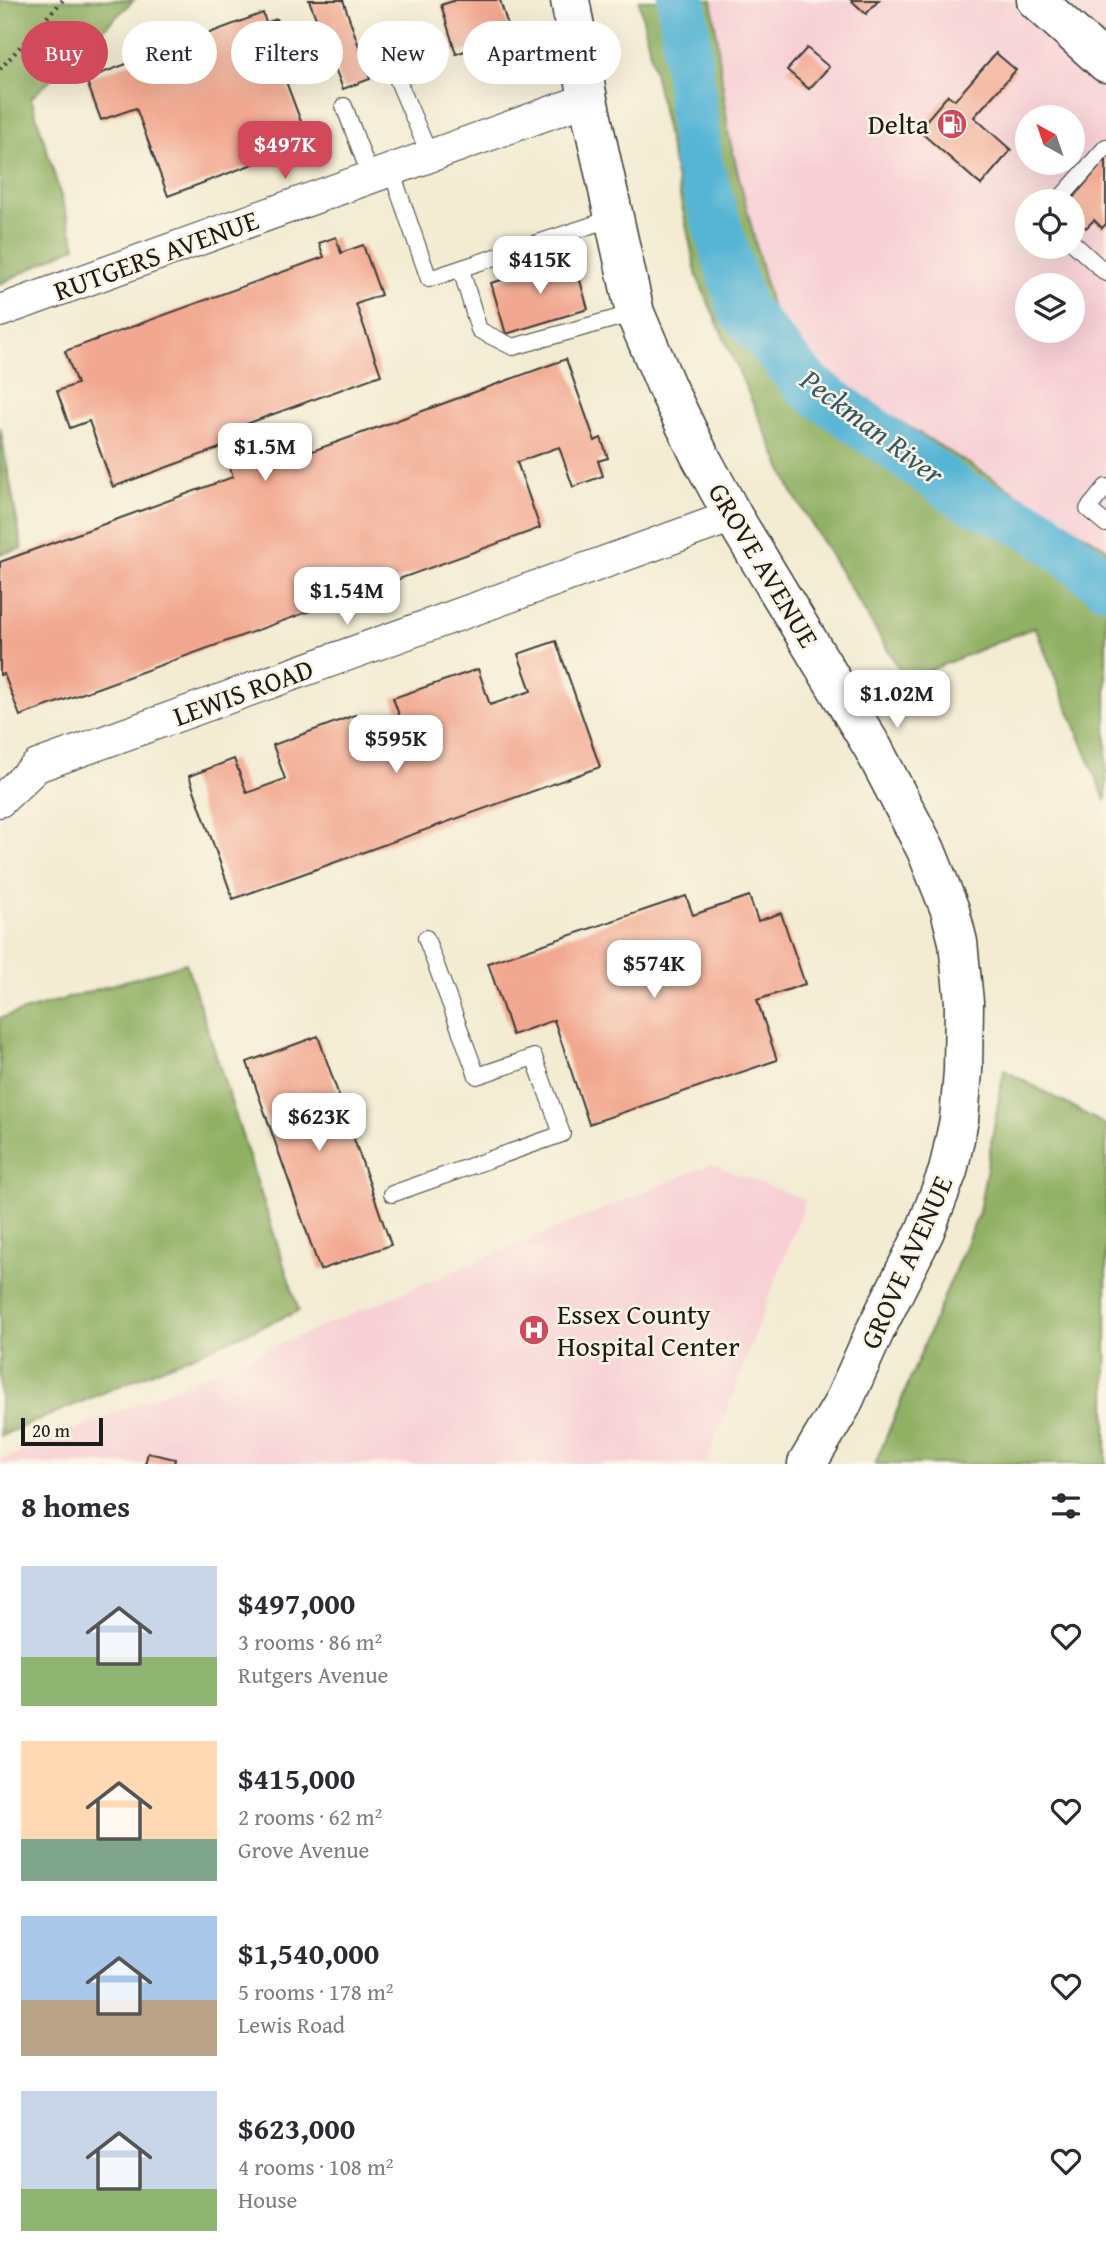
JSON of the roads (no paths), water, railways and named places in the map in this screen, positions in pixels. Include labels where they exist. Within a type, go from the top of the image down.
[{"type":"street","name":"GROVE AVENUE","points":[[570,0],[588,99],[635,313],[667,388],[733,516],[873,748],[926,850],[950,910],[958,942],[964,1002],[963,1071],[959,1120],[948,1171],[925,1231],[842,1405],[807,1464]]},
{"type":"street","points":[[1036,0],[1106,63]]},
{"type":"street","name":"RUTGERS AVENUE","points":[[0,311],[588,99]]},
{"type":"street","name":"LEWIS ROAD","points":[[0,801],[37,766],[733,516]]},
{"type":"lane","points":[[399,84],[430,156]]},
{"type":"lane","points":[[344,106],[381,174],[429,279],[613,218]]},
{"type":"lane","points":[[1069,189],[1106,147]]},
{"type":"lane","points":[[1085,254],[1106,272]]},
{"type":"lane","points":[[461,269],[479,330],[513,348],[635,313]]},
{"type":"lane","points":[[1106,487],[1088,509],[1106,524]]},
{"type":"lane","points":[[392,1194],[562,1134],[534,1057],[477,1076],[426,938]]},
{"type":"waterway","name":"Peckman River","points":[[682,0],[698,162],[742,309],[806,384],[964,496],[1039,530],[1106,584]]},
{"type":"place","name":"Delta","points":[[952,124]]},
{"type":"place","name":"Essex County Hospital Center","points":[[534,1330]]}]
